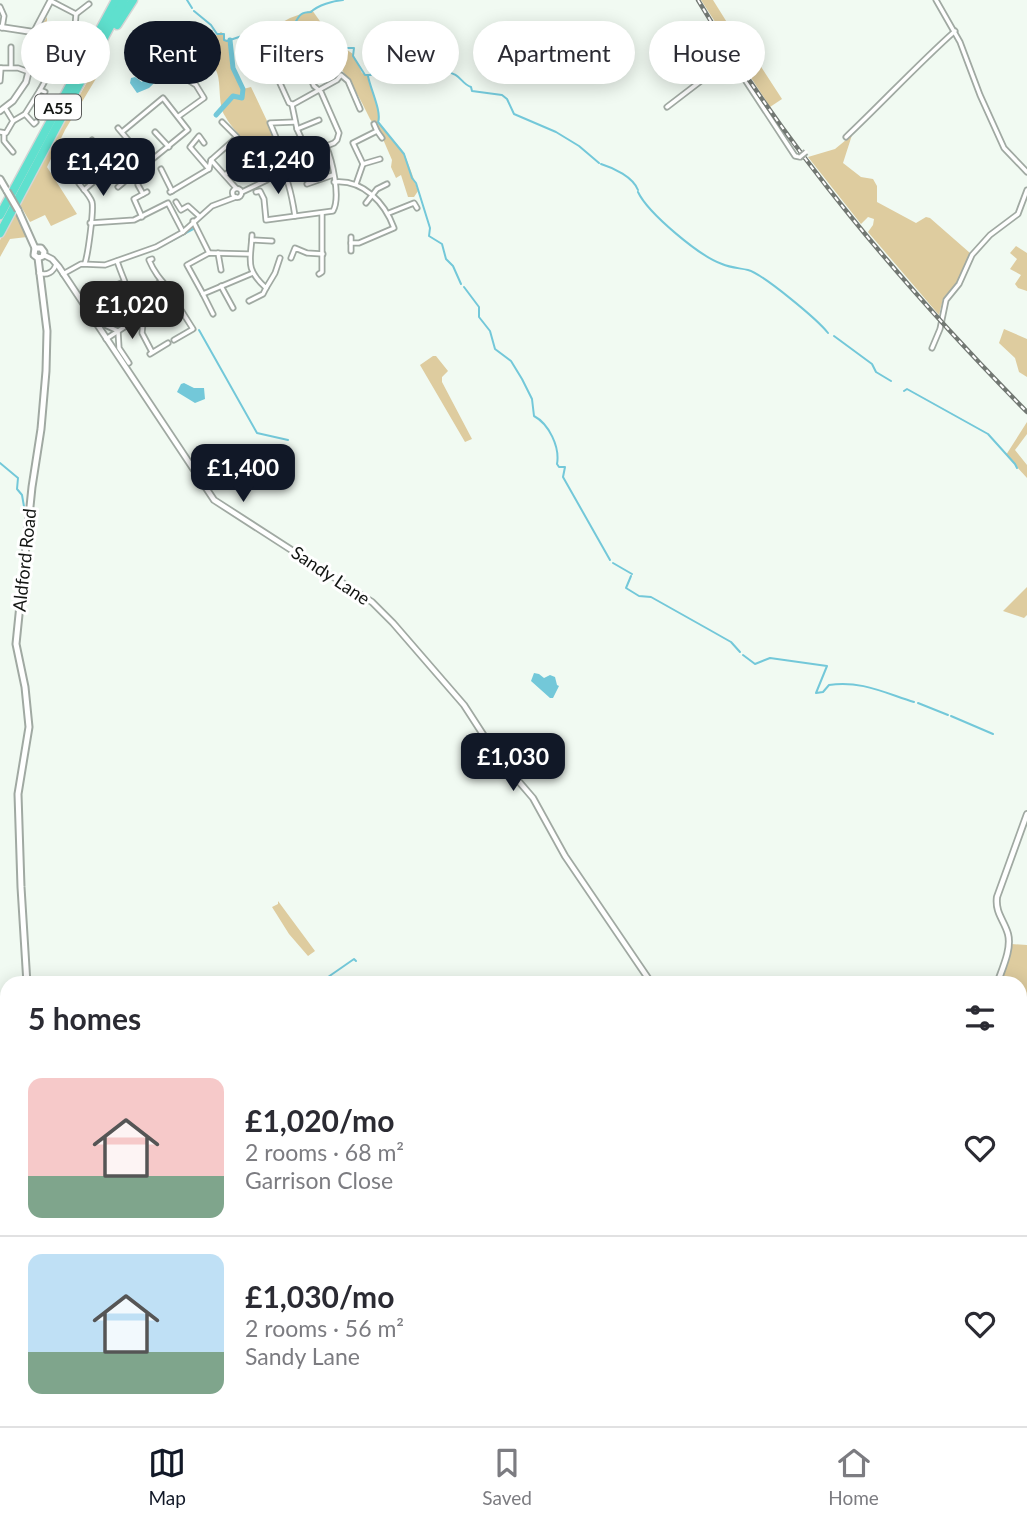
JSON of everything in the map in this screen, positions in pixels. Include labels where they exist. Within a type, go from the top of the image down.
[{"type":"highway","name":"A55","points":[[0,215],[116,0]]},
{"type":"highway","name":"A55","points":[[0,233],[124,0]]},
{"type":"highway","points":[[74,96],[133,0]]},
{"type":"main road","name":"Aldford Road","points":[[0,179],[35,248],[33,254],[41,257],[39,273],[47,331],[45,392],[32,486],[16,643],[25,687],[29,727],[19,779],[20,862],[27,976]]},
{"type":"street","points":[[40,21],[51,0],[76,14]]},
{"type":"street","points":[[936,0],[955,31],[1004,148],[1027,172]]},
{"type":"street","points":[[75,21],[76,14],[86,6]]},
{"type":"street","points":[[0,7],[4,16],[1,27],[21,31]]},
{"type":"street","points":[[846,137],[891,94],[908,73],[955,31]]},
{"type":"street","points":[[11,46],[11,67]]},
{"type":"street","points":[[667,107],[727,61],[732,60],[795,156],[800,157],[806,152]]},
{"type":"street","points":[[0,81],[0,68],[21,70]]},
{"type":"street","points":[[292,105],[337,80],[341,75],[348,80],[360,109]]},
{"type":"street","points":[[13,121],[3,110],[20,92],[24,84]]},
{"type":"street","points":[[12,149],[4,141],[2,133],[13,121],[25,114],[43,84]]},
{"type":"street","points":[[179,116],[206,98],[195,84]]},
{"type":"street","points":[[280,84],[292,105],[297,129],[308,153]]},
{"type":"street","points":[[233,197],[239,189],[267,180],[286,162],[337,140],[340,133],[321,92],[314,84]]},
{"type":"street","points":[[40,90],[45,92]]},
{"type":"street","points":[[118,128],[149,162],[188,130],[163,96],[122,132]]},
{"type":"street","points":[[25,114],[34,124]]},
{"type":"street","points":[[297,129],[319,120]]},
{"type":"street","points":[[164,171],[171,192],[208,169],[211,160],[234,142],[236,137],[222,122]]},
{"type":"street","points":[[278,142],[268,123],[295,122]]},
{"type":"street","points":[[374,124],[382,138]]},
{"type":"street","points":[[363,164],[351,144],[358,138],[377,131]]},
{"type":"street","points":[[155,132],[169,147]]},
{"type":"street","points":[[204,142],[198,136],[190,147],[191,152],[208,169]]},
{"type":"street","points":[[92,140],[94,148],[121,184]]},
{"type":"street","points":[[86,146],[94,148]]},
{"type":"street","points":[[260,191],[264,199],[264,220],[329,213],[336,207],[331,158],[326,146]]},
{"type":"street","points":[[84,190],[134,147]]},
{"type":"street","points":[[250,150],[275,172]]},
{"type":"street","points":[[225,175],[243,159]]},
{"type":"street","points":[[63,274],[85,264],[105,265],[156,247],[183,232],[212,206],[240,196],[239,189],[211,160]]},
{"type":"street","points":[[363,164],[379,160]]},
{"type":"street","points":[[356,184],[363,164]]},
{"type":"street","points":[[280,167],[286,174],[295,216]]},
{"type":"street","points":[[73,173],[92,204],[91,243],[85,264]]},
{"type":"street","points":[[311,184],[333,176]]},
{"type":"street","points":[[334,182],[356,184],[385,206],[396,230],[359,243],[351,243]]},
{"type":"street","points":[[366,203],[387,184]]},
{"type":"street","points":[[138,185],[145,193],[132,200],[142,217]]},
{"type":"street","points":[[932,348],[940,329],[946,300],[959,284],[972,255],[990,234],[1018,214],[1027,190]]},
{"type":"street","points":[[90,223],[118,222],[142,217],[167,201],[183,232]]},
{"type":"street","points":[[176,202],[181,210],[188,206],[198,216]]},
{"type":"street","points":[[389,213],[415,203]]},
{"type":"street","points":[[322,214],[322,272]]},
{"type":"street","points":[[193,222],[209,253]]},
{"type":"street","points":[[252,235],[249,254],[253,272],[266,288]]},
{"type":"street","points":[[351,237],[351,251]]},
{"type":"street","points":[[252,240],[270,239]]},
{"type":"street","points":[[291,258],[295,246],[307,253],[323,254]]},
{"type":"street","points":[[214,312],[185,266],[209,253],[249,254]]},
{"type":"street","points":[[218,253],[221,268]]},
{"type":"street","name":"Sandy Lane","points":[[41,257],[56,264],[214,500],[372,602],[464,705],[496,757],[533,797],[565,856],[647,976]]},
{"type":"street","points":[[249,301],[263,294],[280,263],[280,258]]},
{"type":"street","points":[[149,260],[160,282],[168,288]]},
{"type":"street","points":[[117,261],[134,301],[135,322]]},
{"type":"street","points":[[39,273],[51,272],[56,264]]},
{"type":"street","points":[[203,295],[253,272]]},
{"type":"street","points":[[99,298],[124,282]]},
{"type":"street","points":[[134,301],[160,282]]},
{"type":"street","points":[[221,286],[233,308]]},
{"type":"street","points":[[106,339],[135,322],[152,322],[177,304],[195,328],[174,340]]},
{"type":"street","points":[[96,309],[105,325],[118,331]]},
{"type":"street","points":[[143,323],[142,333],[151,353],[168,343]]},
{"type":"street","points":[[118,331],[119,348],[129,363]]},
{"type":"street","points":[[999,976],[1009,937],[996,909],[997,897],[1027,814]]},
{"type":"shaded area","points":[[701,0],[713,0],[726,21],[715,21]]},
{"type":"shaded area","points":[[312,10],[320,21],[285,21]]},
{"type":"shaded area","points":[[221,32],[224,34],[224,40],[230,40],[235,84],[241,84],[243,89],[251,87],[285,159],[276,167],[255,150],[230,123],[222,107],[219,84]]},
{"type":"shaded area","points":[[348,51],[353,54],[362,73],[362,84],[370,84],[379,112],[379,122],[404,153],[418,191],[414,197],[408,197],[401,175],[396,178],[391,167],[392,160],[376,123],[370,119],[348,79]]},
{"type":"shaded area","points":[[765,73],[782,99],[770,107],[755,84],[765,84]]},
{"type":"shaded area","points":[[86,84],[93,84],[47,167],[77,214],[51,226],[45,215],[30,222],[19,203]]},
{"type":"shaded area","points":[[852,135],[843,163],[861,177],[873,179],[877,186],[877,202],[916,223],[926,217],[930,218],[970,253],[959,280],[943,299],[939,315],[868,232],[874,219],[868,217],[861,224],[808,157],[835,149]]},
{"type":"shaded area","points":[[15,213],[27,237],[10,239],[0,257],[0,240]]},
{"type":"shaded area","points":[[1016,246],[1027,253],[1027,291],[1018,288],[1015,284],[1021,275],[1010,269],[1017,259],[1010,253]]},
{"type":"shaded area","points":[[1004,329],[1027,339],[1027,377],[1019,372],[1015,358],[999,343]]},
{"type":"shaded area","points":[[436,356],[448,371],[442,377],[442,382],[472,439],[465,442],[420,365]]},
{"type":"shaded area","points":[[1027,422],[1027,434],[1015,450],[1027,465],[1027,478],[1006,455]]},
{"type":"shaded area","points":[[1027,587],[1027,615],[1024,618],[1003,611]]},
{"type":"shaded area","points":[[278,901],[315,951],[308,956],[289,934],[272,907],[278,904]]},
{"type":"shaded area","points":[[1011,944],[1027,945],[1027,976],[1003,976]]},
{"type":"water","points":[[131,84],[153,84],[149,88],[137,93]]},
{"type":"water","points":[[184,383],[194,388],[204,388],[205,399],[195,403],[177,392]]},
{"type":"water","points":[[534,673],[544,678],[550,675],[555,677],[559,686],[553,698],[531,681]]},
{"type":"waterway","points":[[187,0],[192,8]]},
{"type":"waterway","points":[[194,11],[211,25],[217,34],[224,34],[224,40],[227,41],[251,33],[265,34],[284,22],[294,25],[302,14],[343,0]]},
{"type":"waterway","points":[[216,115],[233,96],[242,98],[243,89],[233,68],[230,40]]},
{"type":"waterway","points":[[348,48],[354,48],[353,56],[365,75],[371,75],[371,70],[375,68],[385,72],[405,71],[437,77],[445,72],[457,76],[471,87],[472,91],[502,95],[514,114],[556,132],[599,163]]},
{"type":"waterway","points":[[370,84],[377,106],[378,122],[404,154],[416,183],[430,228],[429,236],[442,244],[446,259],[453,266],[461,284]]},
{"type":"waterway","points":[[601,164],[628,177],[638,190]]},
{"type":"waterway","points":[[638,192],[652,211],[688,243],[712,259],[755,273],[802,308],[828,333]]},
{"type":"waterway","points":[[169,242],[195,228]]},
{"type":"waterway","points":[[464,287],[479,307],[479,317],[490,331],[495,349],[511,361],[522,379],[532,399],[534,416],[544,424],[552,437],[557,450],[557,464],[559,467],[565,467],[563,477],[610,560]]},
{"type":"waterway","points":[[199,330],[257,433],[288,440]]},
{"type":"waterway","points":[[834,336],[872,364],[876,372],[891,381]]},
{"type":"waterway","points":[[904,391],[907,389],[988,434],[1017,468]]},
{"type":"waterway","points":[[0,463],[18,478],[17,489],[22,495],[26,518]]},
{"type":"waterway","points":[[613,563],[632,574]]},
{"type":"waterway","points":[[631,576],[626,588],[639,596],[651,597],[731,642],[740,652]]},
{"type":"waterway","points":[[743,655],[755,664],[770,658],[827,666],[816,693],[823,692],[829,685],[851,684],[914,702]]},
{"type":"waterway","points":[[918,703],[948,715]]},
{"type":"waterway","points":[[951,716],[993,734]]},
{"type":"waterway","points":[[330,976],[354,959],[356,961]]},
{"type":"railway","points":[[698,0],[770,111],[850,216],[936,316],[1027,412]]}]
